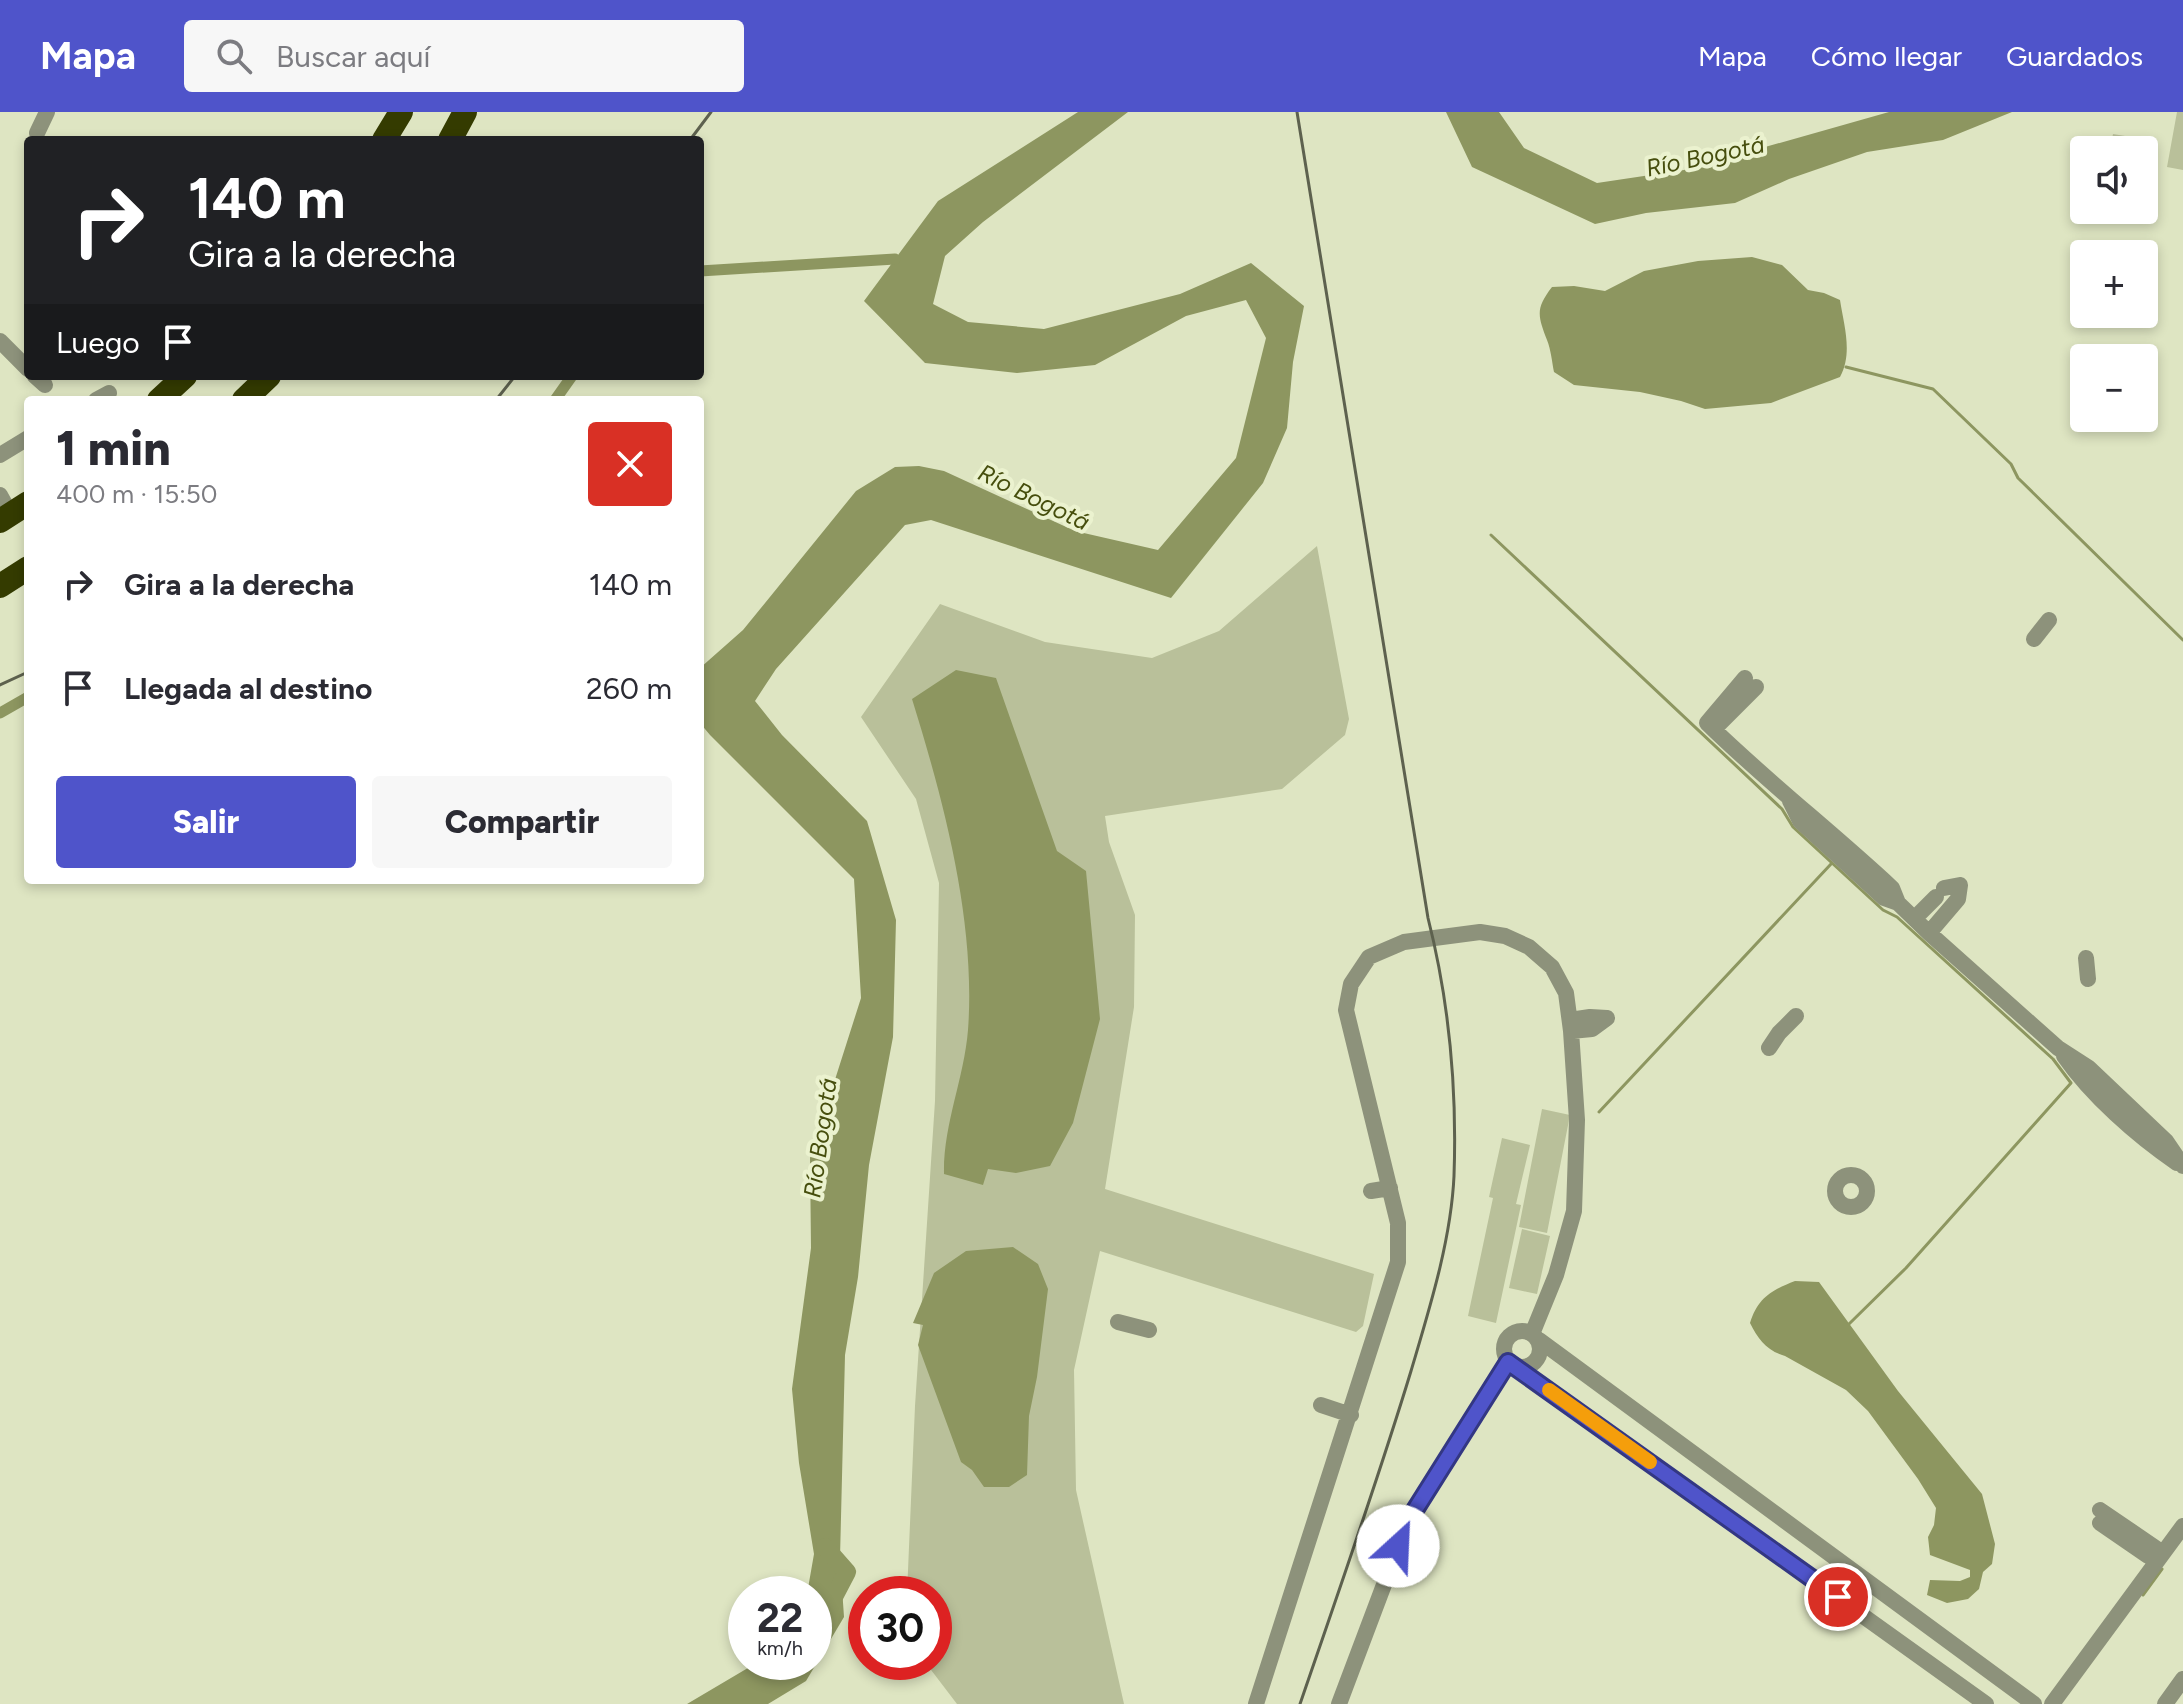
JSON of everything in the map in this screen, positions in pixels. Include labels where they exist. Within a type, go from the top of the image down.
[{"type":"highway","points":[[386,136],[401,112]]},
{"type":"highway","points":[[452,136],[465,112]]},
{"type":"highway","points":[[163,396],[181,380]]},
{"type":"highway","points":[[248,396],[265,380]]},
{"type":"highway","points":[[0,586],[24,571]]},
{"type":"street","points":[[37,133],[47,112]]},
{"type":"street","points":[[0,341],[24,365]]},
{"type":"street","points":[[0,455],[24,440]]},
{"type":"street","points":[[2034,639],[2049,620]]},
{"type":"street","points":[[1750,682],[1710,726],[1789,800],[1800,821],[1884,898],[1898,903],[1915,918],[2058,1048],[2079,1077],[2157,1149],[2183,1166]]},
{"type":"street","points":[[1915,918],[1940,892],[1960,885],[1958,899],[1929,933]]},
{"type":"street","points":[[1256,1704],[1398,1262],[1398,1223],[1346,1010],[1351,984],[1369,957],[1404,942],[1480,932],[1505,936],[1529,947],[1552,967],[1566,993],[1577,1120],[1574,1211],[1536,1337],[1540,1355],[1524,1368],[1513,1365]]},
{"type":"street","points":[[2086,958],[2088,979]]},
{"type":"street","points":[[1769,1048],[1796,1016]]},
{"type":"street","points":[[1371,1191],[1390,1188]]},
{"type":"street","points":[[1118,1322],[1149,1330]]},
{"type":"street","points":[[1986,1704],[1513,1365],[1503,1349],[1508,1337],[1520,1331],[1536,1337],[2034,1704]]},
{"type":"street","points":[[1339,1704],[1408,1521],[1513,1365]]},
{"type":"street","points":[[1321,1405],[1351,1415]]},
{"type":"street","points":[[1647,1461],[1655,1445],[1670,1436]]},
{"type":"street","points":[[2100,1517],[2160,1557]]},
{"type":"street","points":[[2052,1704],[2183,1526]]},
{"type":"street","points":[[2165,1704],[2181,1686]]},
{"type":"shaded area","points":[[2177,112],[2183,112],[2183,170],[2167,167]]},
{"type":"shaded area","points":[[1317,546],[1349,719],[1345,735],[1282,789],[1105,816],[1109,842],[1135,915],[1134,1007],[1105,1189],[1374,1274],[1363,1326],[1356,1332],[1100,1251],[1074,1370],[1076,1490],[1124,1704],[957,1704],[939,1680],[952,1680],[952,1576],[908,1576],[915,1406],[935,1101],[939,883],[916,799],[861,717],[940,604],[1045,642],[1152,658],[1219,631]]},
{"type":"shaded area","points":[[1542,1109],[1570,1115],[1547,1233],[1519,1227]]},
{"type":"shaded area","points":[[1502,1138],[1530,1145],[1516,1204],[1521,1205],[1496,1323],[1468,1316],[1493,1198],[1489,1197]]},
{"type":"shaded area","points":[[1522,1229],[1550,1236],[1537,1294],[1509,1288]]},
{"type":"water","points":[[1078,112],[1128,112],[983,222],[945,256],[933,304],[968,322],[1044,329],[1180,294],[1251,263],[1304,306],[1293,362],[1287,428],[1263,483],[1171,598],[931,520],[905,525],[776,669],[755,701],[782,735],[867,821],[896,920],[893,1037],[869,1165],[858,1277],[845,1355],[840,1558],[844,1617],[832,1637],[832,1576],[810,1576],[814,1554],[799,1463],[792,1389],[811,1248],[810,1158],[861,998],[854,879],[704,728],[704,664],[743,630],[856,491],[895,467],[919,466],[944,471],[1075,531],[1158,550],[1236,458],[1266,338],[1246,300],[1186,316],[1095,365],[1017,373],[925,363],[864,301],[938,201]]},
{"type":"water","points":[[1446,112],[1499,112],[1524,148],[1597,183],[1684,170],[1889,112],[2012,112],[1943,140],[1867,152],[1789,179],[1735,203],[1646,213],[1595,224],[1472,167]]},
{"type":"water","points":[[1752,257],[1782,265],[1808,290],[1840,300],[1847,349],[1840,377],[1771,403],[1705,409],[1640,392],[1574,385],[1554,372],[1540,313],[1552,287],[1574,286],[1605,291],[1644,271],[1698,261]]},
{"type":"water","points":[[956,670],[996,678],[1057,851],[1086,871],[1100,1019],[1073,1123],[1050,1166],[1016,1173],[988,1169],[983,1185],[944,1174],[947,1138],[968,1030],[967,947],[946,821],[912,699]]},
{"type":"water","points":[[1013,1247],[1038,1264],[1048,1289],[1029,1416],[1027,1475],[1009,1487],[984,1487],[972,1470],[961,1462],[918,1345],[923,1325],[913,1323],[934,1273],[966,1251]]},
{"type":"water","points":[[1795,1281],[1819,1282],[1898,1391],[1982,1494],[1995,1544],[1992,1564],[1983,1572],[1979,1589],[1968,1599],[1947,1603],[1927,1595],[1930,1580],[1960,1581],[1970,1577],[1970,1570],[1930,1555],[1928,1537],[1934,1525],[1936,1508],[1868,1411],[1846,1390],[1768,1348],[1753,1329],[1750,1323],[1762,1301],[1773,1291]]},
{"type":"water","points":[[728,1680],[807,1680],[768,1704],[687,1704]]},
{"type":"waterway","points":[[704,271],[895,259]]},
{"type":"waterway","points":[[1846,367],[1933,389],[2011,464],[2018,478],[2183,640]]},
{"type":"waterway","points":[[558,396],[569,380]]},
{"type":"waterway","points":[[1491,535],[1782,809],[1793,827],[2053,1059],[2071,1083],[1906,1268],[1849,1324]]},
{"type":"waterway","points":[[0,713],[24,699]]},
{"type":"waterway","points":[[1599,1112],[1831,864]]},
{"type":"waterway","name":"Río Bogotá","points":[[825,1547],[847,1572],[832,1601]]},
{"type":"waterway","points":[[2143,1595],[2162,1569]]},
{"type":"railway","points":[[693,136],[711,112]]},
{"type":"railway","points":[[1297,112],[1428,918],[1441,981],[1453,1079],[1455,1144],[1449,1225],[1432,1300],[1385,1455],[1300,1704]]},
{"type":"railway","points":[[499,396],[512,380]]},
{"type":"railway","points":[[0,685],[24,674]]},
{"type":"slow traffic","points":[[1549,1390],[1650,1462]]},
{"type":"route","points":[[1398,1546],[1408,1521],[1508,1362],[1838,1597]]}]
